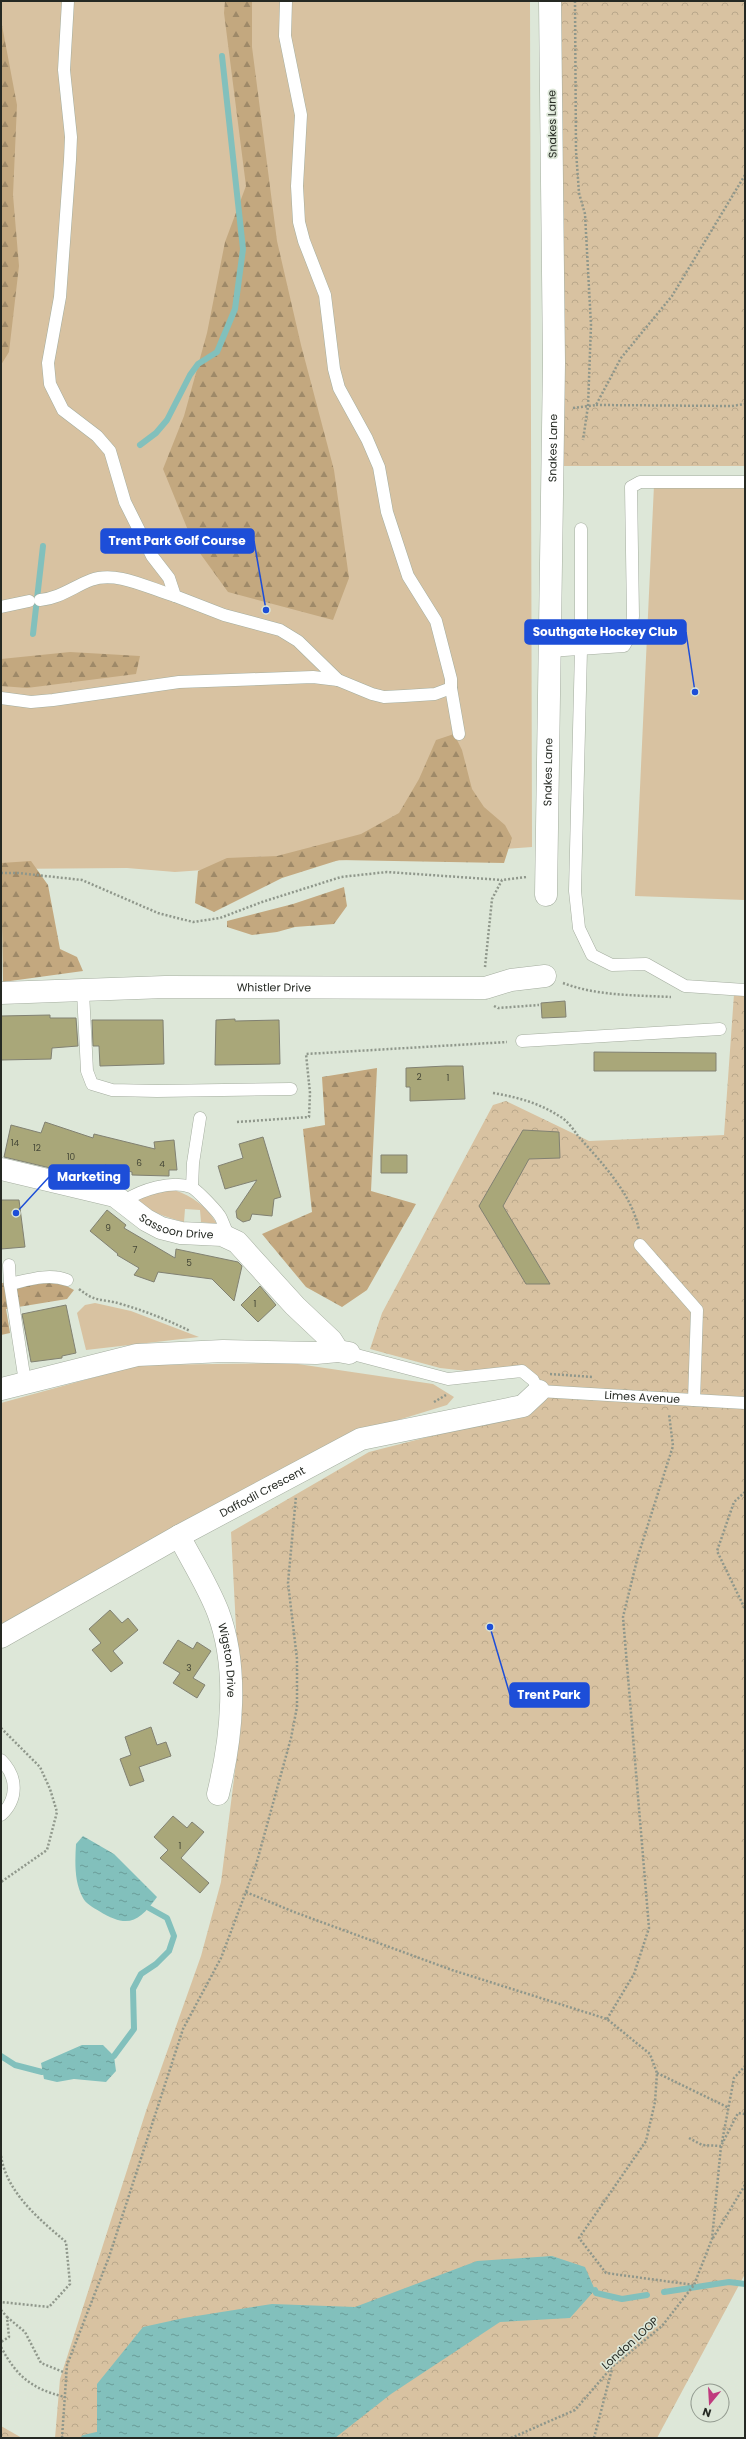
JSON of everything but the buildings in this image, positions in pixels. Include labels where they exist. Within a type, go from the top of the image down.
[{"type":"street","name":"Snakes Lane","points":[[546,886],[552,411],[554,363],[550,1]]},
{"type":"street","name":"Whistler Drive","points":[[1,993],[83,992],[165,987],[485,988],[511,980],[545,976]]},
{"type":"street","name":"Sassoon Drive","points":[[1,1169],[116,1196],[146,1220],[160,1228],[181,1233],[222,1235],[237,1242],[295,1306],[343,1352]]},
{"type":"street","points":[[1,1389],[137,1355],[223,1351],[316,1353],[343,1352]]},
{"type":"street","name":"Daffodil Crescent","points":[[1,1637],[179,1536],[361,1439],[523,1406],[539,1391]]},
{"type":"street","name":"Wigston Drive","points":[[179,1536],[218,1611],[226,1640],[231,1690],[228,1735],[218,1794]]},
{"type":"lane","points":[[68,1],[64,70],[71,137],[70,160],[60,297],[48,363],[50,384],[63,410],[97,436],[110,451],[125,502],[152,556],[169,578],[175,596]]},
{"type":"lane","points":[[286,1],[285,36],[301,115],[298,186],[299,222],[304,241],[325,295],[334,369],[339,388],[367,439],[379,467],[387,512],[408,576],[436,621],[451,688],[459,734]]},
{"type":"lane","points":[[549,651],[624,646],[631,634],[633,616],[631,488],[640,482],[745,482]]},
{"type":"lane","points":[[581,529],[581,650],[575,891],[579,928],[592,955],[612,965],[646,964],[685,986],[745,990]]},
{"type":"lane","points":[[1,607],[64,594],[93,579],[108,577],[119,578],[175,596],[224,615],[280,630],[303,645],[338,680]]},
{"type":"lane","points":[[1,698],[31,702],[179,682],[313,677],[338,680],[372,694],[384,697],[435,694],[451,688]]},
{"type":"lane","points":[[83,992],[87,1071],[92,1084],[112,1090],[291,1090]]},
{"type":"lane","points":[[522,1041],[720,1029]]},
{"type":"lane","points":[[192,1188],[193,1163],[200,1118]]},
{"type":"lane","points":[[124,1201],[138,1192],[153,1188],[177,1185],[192,1188],[221,1216],[229,1238]]},
{"type":"lane","points":[[640,1245],[697,1310],[694,1400]]},
{"type":"lane","points":[[9,1265],[10,1284],[25,1382]]},
{"type":"lane","points":[[10,1284],[44,1277],[59,1277],[67,1280]]},
{"type":"lane","points":[[343,1352],[448,1379],[522,1372],[532,1380],[539,1391]]},
{"type":"lane","name":"Limes Avenue","points":[[539,1391],[745,1403]]},
{"type":"lane","points":[[1,1760],[8,1767],[15,1789],[9,1808],[1,1815]]},
{"type":"path","points":[[575,1],[576,151],[579,193],[585,214],[591,325],[588,406],[583,440]]},
{"type":"path","points":[[596,405],[621,358],[672,296],[745,175]]},
{"type":"path","points":[[552,411],[596,405],[732,406],[745,404]]},
{"type":"path","points":[[1,873],[18,873],[82,880],[158,913],[193,922],[220,918],[262,902],[341,877],[386,872],[502,880],[546,886]]},
{"type":"path","points":[[502,880],[492,899],[486,943],[485,988],[498,1008],[539,1005]]},
{"type":"path","points":[[545,976],[580,989],[610,994],[674,997]]},
{"type":"path","points":[[237,1122],[309,1117],[310,1093],[306,1054],[522,1041]]},
{"type":"path","points":[[493,1093],[528,1100],[561,1116],[601,1161],[624,1194],[637,1219],[640,1245]]},
{"type":"path","points":[[67,1280],[90,1298],[119,1303],[159,1316],[194,1333]]},
{"type":"path","points":[[607,2019],[634,1974],[648,1928],[623,1616],[638,1556],[673,1446],[667,1398]]},
{"type":"path","points":[[62,2438],[67,2365],[109,2257],[183,2029],[221,1958],[256,1865],[291,1738],[297,1707],[297,1659],[288,1583],[297,1485],[293,1475]]},
{"type":"path","points":[[745,1492],[734,1502],[717,1551],[745,1609]]},
{"type":"path","points":[[1,1728],[40,1768],[50,1789],[57,1812],[47,1850],[1,1882]]},
{"type":"path","points":[[246,1892],[294,1912],[452,1970],[607,2019],[650,2054],[657,2073],[655,2102],[646,2141],[579,2238],[606,2273],[694,2285]]},
{"type":"path","points":[[689,2138],[702,2145],[721,2146],[734,2078],[745,2066]]},
{"type":"path","points":[[657,2073],[728,2108]]},
{"type":"path","name":"London LOOP","points":[[511,2438],[575,2410],[612,2367],[662,2326],[694,2285],[712,2239],[721,2146],[738,2113],[745,2114]]},
{"type":"path","points":[[1,2156],[4,2171],[31,2212],[66,2242],[70,2284],[49,2307],[1,2302]]},
{"type":"path","points":[[712,2239],[745,2186]]},
{"type":"path","points":[[1,2310],[25,2332],[41,2363],[66,2374]]},
{"type":"path","points":[[1,2342],[9,2337],[7,2317]]},
{"type":"path","points":[[1,2347],[12,2366],[26,2381],[47,2392],[65,2397]]},
{"type":"path","points":[[594,2438],[612,2367]]},
{"type":"green space","points":[[1,1],[530,1],[532,847],[175,872],[127,868],[1,869]]},
{"type":"green space","points":[[225,1],[252,1],[252,47],[277,241],[301,345],[334,470],[349,578],[333,620],[228,592],[194,545],[163,469],[184,416],[207,333],[225,242],[246,186],[224,13]]},
{"type":"green space","points":[[560,1],[745,1],[745,466],[562,466]]},
{"type":"green space","points":[[1,20],[17,105],[13,195],[19,266],[9,352],[1,365]]},
{"type":"green space","points":[[654,485],[745,488],[745,900],[635,896]]},
{"type":"green space","points":[[70,652],[140,656],[136,674],[27,688],[1,686],[1,659]]},
{"type":"green space","points":[[454,734],[462,750],[472,789],[484,807],[505,825],[512,838],[504,863],[339,860],[282,878],[214,912],[195,903],[198,871],[227,858],[277,856],[361,834],[399,813],[419,779],[436,740]]},
{"type":"green space","points":[[31,861],[48,885],[60,949],[77,957],[83,971],[3,982],[1,863]]},
{"type":"green space","points":[[344,887],[347,906],[334,924],[295,927],[277,932],[252,935],[227,927],[227,921],[293,904]]},
{"type":"green space","points":[[734,994],[745,994],[745,2274],[657,2438],[55,2438],[60,2379],[146,2111],[201,1956],[221,1882],[241,1723],[231,1532],[369,1452],[530,1411],[540,1379],[440,1368],[370,1349],[382,1313],[493,1105],[506,1101],[589,1141],[724,1135]]},
{"type":"green space","points":[[377,1068],[371,1191],[416,1204],[367,1290],[342,1307],[306,1287],[262,1234],[312,1212],[303,1129],[325,1125],[322,1077]]},
{"type":"green space","points":[[174,1190],[187,1195],[199,1203],[209,1212],[217,1224],[201,1222],[200,1210],[185,1209],[184,1222],[170,1218],[146,1207],[136,1197]]},
{"type":"green space","points":[[59,1282],[74,1290],[67,1299],[6,1309],[10,1333],[1,1335],[1,1283]]},
{"type":"green space","points":[[95,1303],[131,1311],[199,1337],[86,1350],[77,1313],[85,1305]]},
{"type":"green space","points":[[291,1363],[433,1384],[454,1397],[447,1405],[356,1433],[1,1630],[1,1403],[139,1365]]},
{"type":"green space","points":[[1,2426],[22,2438],[1,2438]]},
{"type":"water","points":[[83,1836],[114,1854],[157,1897],[151,1906],[138,1917],[132,1920],[118,1920],[109,1917],[84,1900],[78,1885],[75,1864],[76,1844]]},
{"type":"water","points":[[82,2045],[103,2045],[114,2056],[116,2071],[106,2082],[74,2079],[57,2082],[44,2079],[41,2063]]},
{"type":"water","points":[[552,2256],[585,2267],[595,2290],[570,2318],[500,2322],[391,2394],[335,2438],[98,2438],[97,2384],[143,2327],[184,2318],[272,2304],[355,2307],[477,2261]]},
{"type":"waterway","points":[[140,445],[156,433],[167,420],[190,375],[198,364],[217,352],[235,309],[243,249],[222,56]]},
{"type":"waterway","points":[[33,634],[43,546]]},
{"type":"waterway","points":[[114,2056],[134,2029],[133,1989],[141,1974],[156,1964],[169,1951],[174,1936],[167,1918],[149,1908]]},
{"type":"waterway","points":[[1,2056],[15,2065],[42,2072]]},
{"type":"waterway","points":[[664,2292],[729,2282],[745,2284]]},
{"type":"waterway","points":[[595,2290],[596,2293],[622,2299],[647,2295]]},
{"type":"waterway","points":[[84,2438],[97,2435]]},
{"type":"place","name":"Trent Park Golf Course","points":[[266,610]]},
{"type":"place","name":"Southgate Hockey Club","points":[[695,692]]},
{"type":"place","name":"Marketing","points":[[16,1213]]},
{"type":"place","name":"Trent Park","points":[[490,1627]]}]
